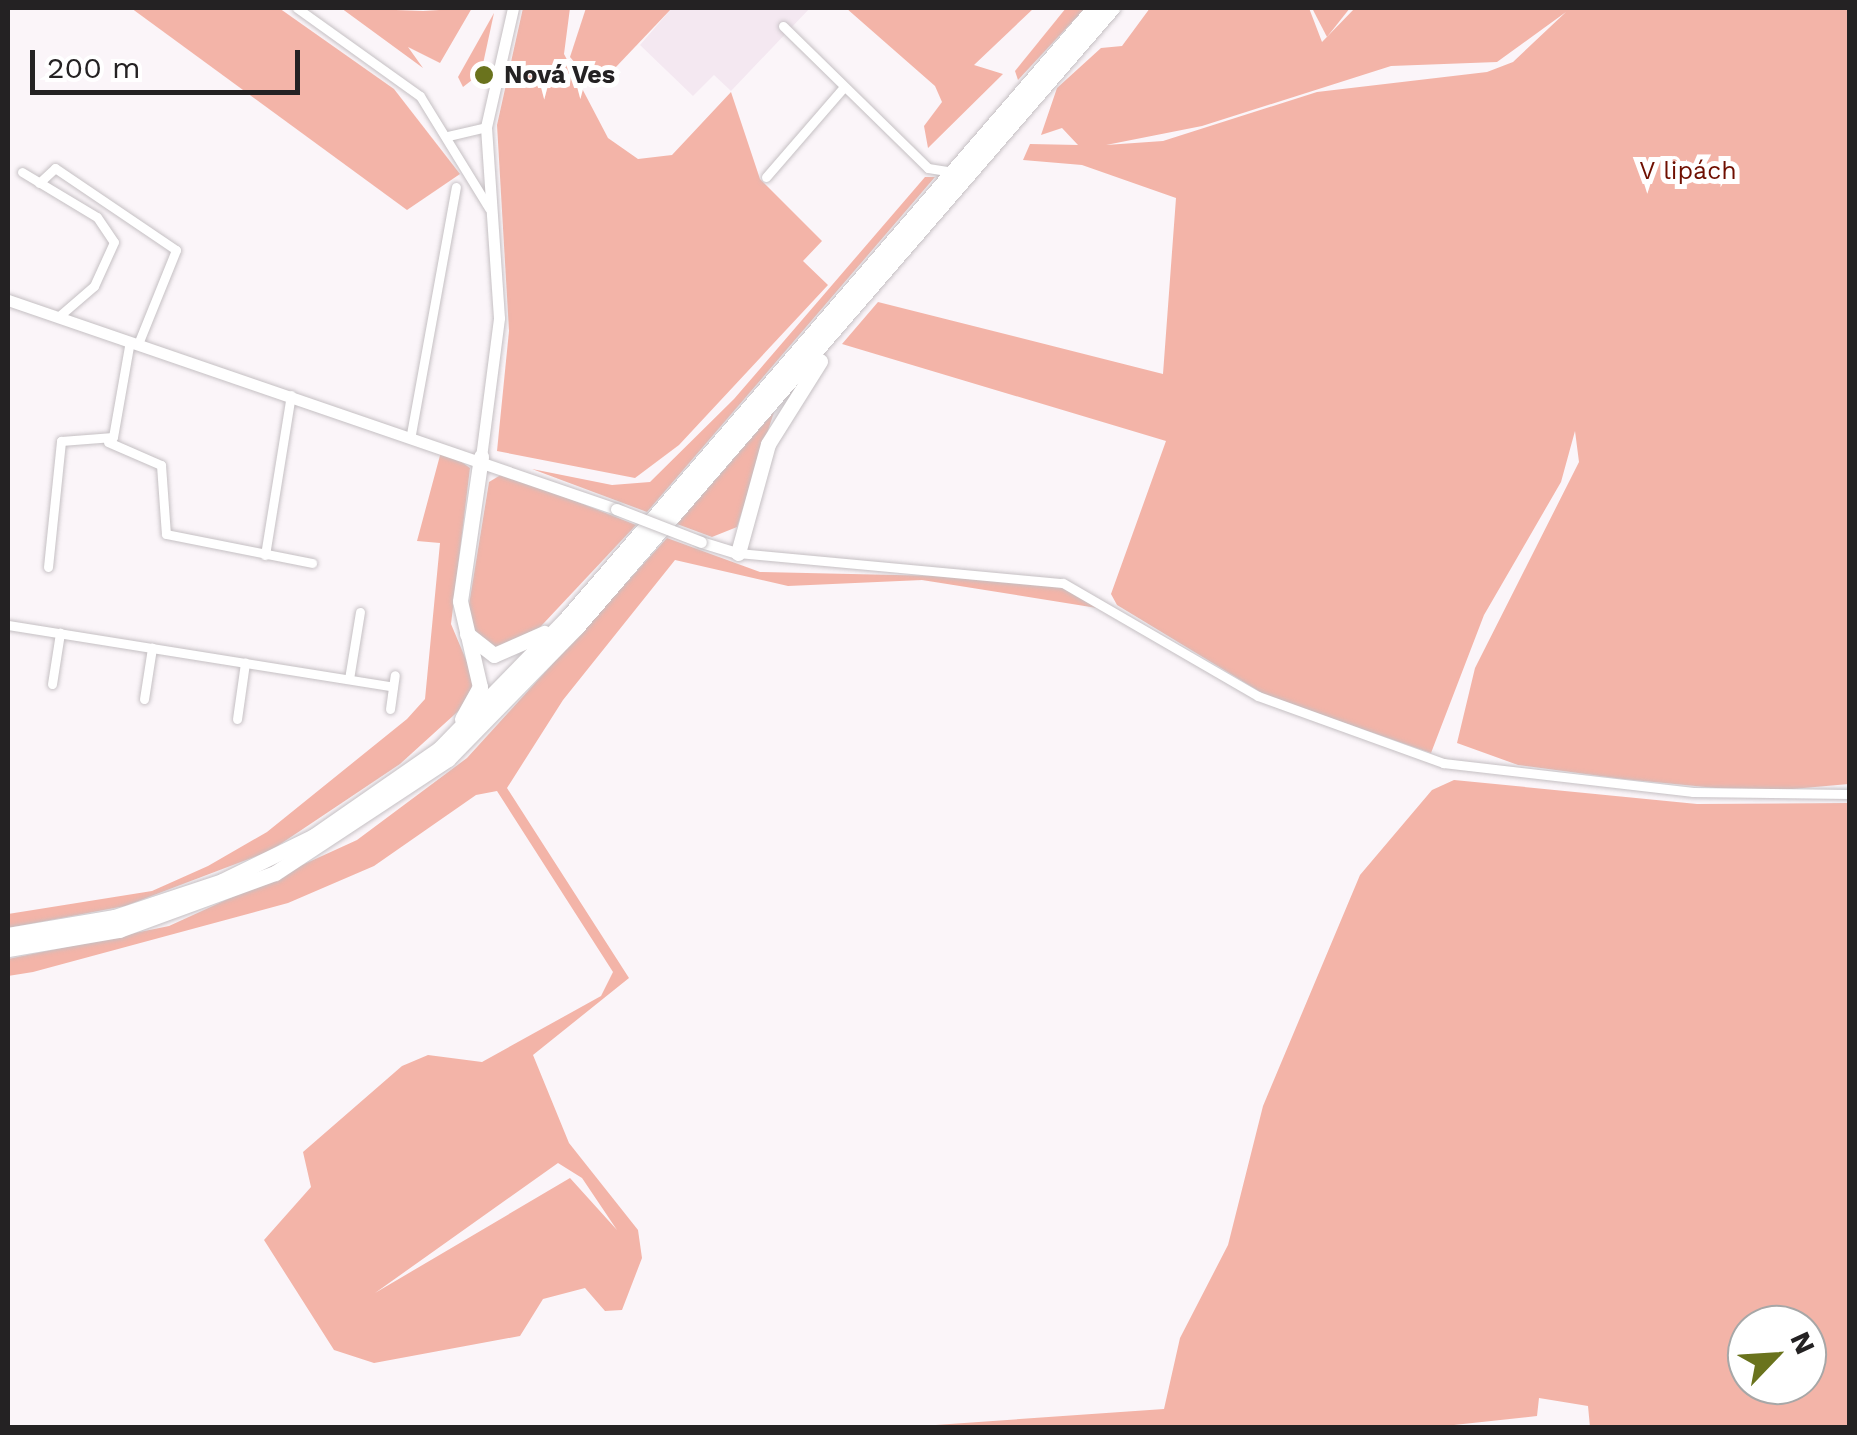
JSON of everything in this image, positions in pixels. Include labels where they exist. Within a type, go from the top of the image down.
[{"type":"highway","points":[[8,935],[186,895],[314,836],[468,724],[637,536],[1094,8]]},
{"type":"highway","points":[[8,949],[118,930],[227,893],[321,848],[418,784],[504,708],[856,308],[1112,8]]},
{"type":"highway","points":[[738,553],[768,444],[856,308]]},
{"type":"highway","points":[[314,836],[472,708],[480,674],[462,628],[481,457]]},
{"type":"highway","points":[[462,628],[484,652],[518,651],[637,536]]},
{"type":"street","points":[[297,8],[408,87],[448,136],[489,208]]},
{"type":"street","points":[[481,457],[500,318],[486,127],[513,8]]},
{"type":"street","points":[[782,26],[928,168],[952,172]]},
{"type":"street","points":[[766,177],[844,87]]},
{"type":"street","points":[[448,136],[486,127]]},
{"type":"street","points":[[39,183],[55,168],[176,250],[134,342],[108,442]]},
{"type":"street","points":[[22,172],[97,217],[114,242],[94,286],[58,317]]},
{"type":"street","points":[[411,434],[456,187]]},
{"type":"street","points":[[8,300],[481,457],[738,553],[1063,584],[1258,696],[1443,763],[1693,792],[1850,794]]},
{"type":"street","points":[[264,555],[291,394]]},
{"type":"street","points":[[48,567],[61,442],[108,442],[160,466],[166,534],[312,563]]},
{"type":"street","points":[[349,680],[360,612]]},
{"type":"street","points":[[8,625],[393,687]]},
{"type":"street","points":[[52,684],[60,633]]},
{"type":"street","points":[[144,698],[152,648]]},
{"type":"street","points":[[237,719],[245,663]]},
{"type":"street","points":[[390,709],[395,675]]},
{"type":"shaded area","points":[[672,8],[810,8],[731,91],[714,75],[693,96],[640,45]]},
{"type":"green space","points":[[131,8],[279,8],[394,89],[460,174],[407,210]]},
{"type":"green space","points":[[341,8],[472,8],[440,63],[408,47],[423,68]]},
{"type":"green space","points":[[523,8],[570,8],[564,54],[608,138],[638,159],[672,155],[731,92],[760,179],[822,241],[803,261],[828,285],[679,445],[635,478],[497,451],[509,331],[497,125]]},
{"type":"green space","points":[[586,8],[672,8],[596,88],[570,57]]},
{"type":"green space","points":[[846,8],[1034,8],[974,65],[1003,74],[928,148],[924,126],[942,102],[935,86]]},
{"type":"green space","points":[[1066,8],[1085,8],[1018,80],[1015,71]]},
{"type":"green space","name":"V lipách","points":[[1150,8],[1309,8],[1322,42],[1355,8],[1849,8],[1849,784],[1757,792],[1623,779],[1518,765],[1457,743],[1475,668],[1579,462],[1575,431],[1561,482],[1484,615],[1431,753],[1267,696],[1117,605],[1111,594],[1166,441],[842,344],[878,302],[1163,374],[1176,198],[1082,165],[1023,160],[1030,144],[1078,145],[1062,128],[1041,135],[1057,88],[1101,48],[1122,46]],"holes":[[[1566,12],[1513,62],[1487,72],[1317,92],[1163,141],[1106,145],[1202,126],[1391,66],[1497,62]]]},
{"type":"green space","points":[[1312,8],[1350,8],[1327,37]]},
{"type":"green space","points":[[494,13],[481,73],[463,87],[458,77]]},
{"type":"green space","points":[[925,177],[935,177],[647,512],[532,469],[612,485],[650,482],[734,399]]},
{"type":"green space","points":[[774,412],[737,527],[712,537],[677,524]]},
{"type":"green space","points":[[442,448],[470,468],[451,624],[475,681],[465,705],[400,764],[270,851],[125,906],[8,928],[8,914],[152,891],[208,866],[267,832],[407,719],[425,699],[440,543],[417,541]]},
{"type":"green space","points":[[504,473],[636,525],[527,641],[494,652],[472,632],[468,611],[489,482]]},
{"type":"green space","points":[[667,538],[760,572],[1026,578],[1066,588],[1130,627],[1097,608],[922,580],[788,586],[675,560],[563,700],[507,788],[629,978],[533,1055],[569,1143],[638,1230],[642,1258],[622,1310],[605,1311],[585,1288],[543,1299],[520,1336],[374,1363],[334,1350],[264,1240],[311,1187],[303,1152],[402,1066],[428,1055],[482,1062],[601,996],[613,972],[497,791],[476,795],[374,866],[288,903],[33,972],[8,976],[8,959],[169,926],[357,840],[467,758]],"holes":[[[558,1163],[582,1178],[617,1230],[570,1178],[375,1293]]]},
{"type":"green space","points":[[1454,780],[1697,804],[1849,803],[1849,1427],[1590,1427],[1588,1406],[1539,1398],[1537,1416],[1426,1428],[907,1427],[1164,1409],[1180,1338],[1228,1245],[1263,1106],[1360,875],[1432,790]]},
{"type":"place","name":"Nová Ves","points":[[484,75]]}]
